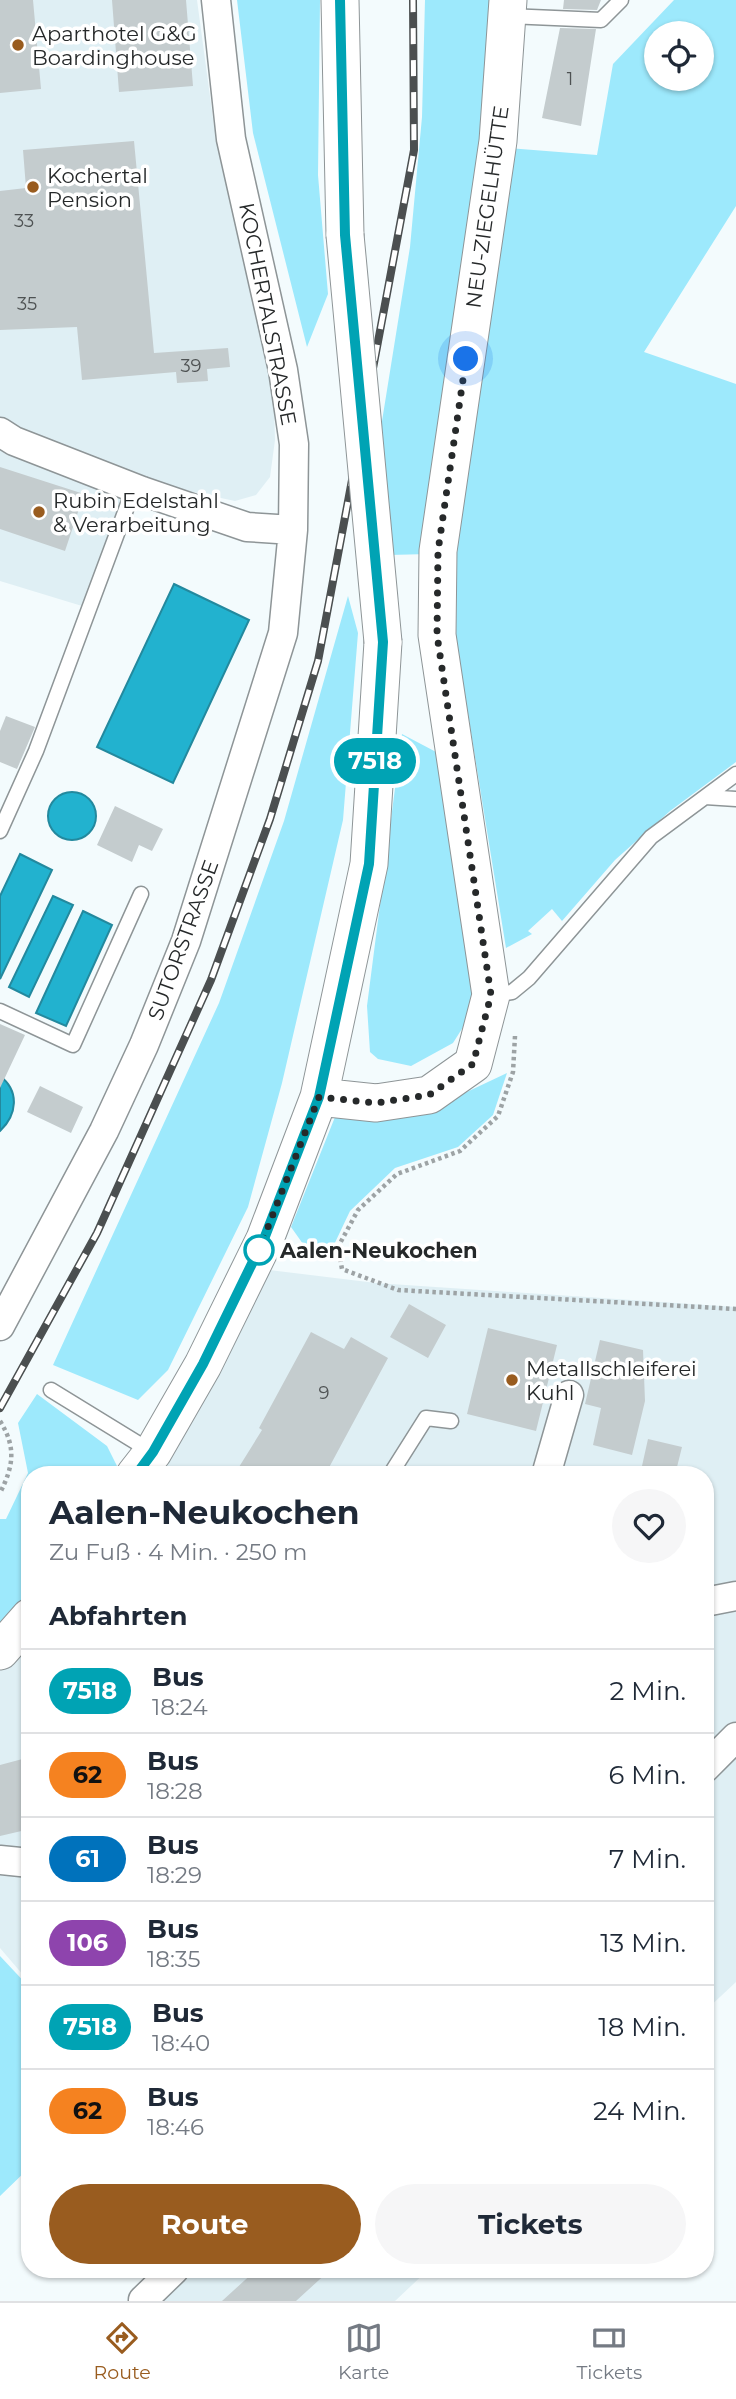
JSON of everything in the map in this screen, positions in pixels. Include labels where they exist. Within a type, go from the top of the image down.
[{"type":"street","name":"KOCHERTALSTRASSE","points":[[216,0],[231,139],[283,370],[293,444],[293,530]]},
{"type":"street","points":[[144,1464],[203,1364],[264,1239],[319,1097],[369,864],[383,642],[345,235],[340,0]]},
{"type":"street","name":"NEU-ZIEGELHÜTTE","points":[[319,1097],[376,1103],[429,1095],[473,1064],[491,995],[437,635],[438,551],[498,141],[508,8]]},
{"type":"street","points":[[0,432],[14,441],[134,488],[247,527],[293,530]]},
{"type":"street","name":"SUTORSTRASSE","points":[[0,1326],[104,1131],[186,941],[283,633],[293,530]]},
{"type":"street","points":[[549,1466],[569,1395]]},
{"type":"street","points":[[714,1600],[736,1596]]},
{"type":"street","points":[[0,1651],[21,1627]]},
{"type":"street","points":[[714,1759],[736,1737]]},
{"type":"street","points":[[0,1860],[21,1862]]},
{"type":"street","points":[[144,2300],[166,2278]]},
{"type":"lane","name":"NEU-ZIEGELHÜTTE","points":[[508,8],[601,20],[621,0]]},
{"type":"lane","points":[[0,831],[36,751],[134,488]]},
{"type":"lane","points":[[491,995],[512,992],[529,978],[651,837],[736,774]]},
{"type":"lane","points":[[705,797],[736,799]]},
{"type":"lane","points":[[0,1011],[73,1045],[141,894]]},
{"type":"lane","points":[[51,1390],[144,1464]]},
{"type":"lane","points":[[396,1466],[426,1418],[452,1421]]},
{"type":"path","points":[[432,1161],[397,1174],[358,1210],[338,1247],[342,1269],[398,1290],[736,1309]]},
{"type":"path","points":[[0,1422],[12,1444],[13,1457],[11,1471],[0,1493]]},
{"type":"shaded area","points":[[0,0],[197,0],[214,126],[273,369],[275,440],[270,477],[256,495],[235,501],[132,479],[82,606],[0,581]]},
{"type":"shaded area","points":[[237,0],[320,0],[318,175],[328,294],[307,347],[253,133]]},
{"type":"shaded area","points":[[425,0],[496,0],[487,141],[429,554],[389,555],[378,446],[410,247],[422,117]]},
{"type":"shaded area","points":[[674,0],[736,0],[736,206],[644,352],[736,384],[736,762],[670,811],[615,860],[562,921],[552,909],[528,931],[532,934],[506,948],[456,640],[457,553],[507,148],[597,155],[613,64],[644,31],[644,91],[714,91],[714,21],[654,21]]},
{"type":"shaded area","points":[[174,584],[249,620],[173,783],[97,747]]},
{"type":"shaded area","points":[[348,596],[358,633],[343,820],[282,1083],[248,1207],[168,1370],[138,1400],[53,1365],[219,1003],[284,821]]},
{"type":"shaded area","points":[[402,734],[438,753],[477,1005],[453,1043],[411,1066],[378,1059],[370,1052],[367,1006]]},
{"type":"shaded area","points":[[72,792],[89,799],[96,816],[89,833],[72,840],[55,833],[48,816],[55,799]]},
{"type":"shaded area","points":[[20,854],[52,870],[0,979],[0,896]]},
{"type":"shaded area","points":[[53,896],[73,905],[29,997],[9,987]]},
{"type":"shaded area","points":[[83,911],[112,925],[66,1026],[36,1013]]},
{"type":"shaded area","points":[[507,1073],[493,1115],[458,1147],[395,1168],[350,1211],[332,1249],[308,1251],[291,1227],[337,1112],[435,1107]]},
{"type":"shaded area","points":[[0,1076],[11,1089],[14,1103],[10,1118],[0,1131]]},
{"type":"shaded area","points":[[261,1269],[376,1283],[736,1307],[736,1982],[714,2003],[714,1466],[154,1466]]},
{"type":"shaded area","points":[[37,1394],[107,1446],[117,1466],[27,1466],[18,1423]]},
{"type":"shaded area","points":[[21,1488],[21,1608],[0,1635],[0,1519],[6,1519]]},
{"type":"shaded area","points":[[21,1644],[21,1972],[0,1948],[0,1667]]},
{"type":"shaded area","points":[[0,1956],[21,1978],[21,2176],[0,2196]]},
{"type":"shaded area","points":[[154,2278],[419,2278],[395,2301],[130,2301]]},
{"type":"building","name":"Aparthotel G&G Boardinghouse","points":[[0,0],[33,0],[41,89],[0,93]]},
{"type":"building","points":[[112,0],[186,0],[193,86],[119,92]]},
{"type":"building","points":[[564,0],[601,0],[597,10],[563,9]]},
{"type":"building","points":[[560,28],[596,29],[581,126],[542,118]]},
{"type":"building","points":[[134,141],[154,353],[228,348],[230,367],[207,369],[208,381],[177,383],[176,372],[82,380],[77,327],[0,330],[0,191],[26,188],[23,150]]},
{"type":"building","name":"Rubin Edelstahl & Verarbeitung","points":[[0,467],[84,494],[65,551],[0,529]]},
{"type":"building","points":[[6,716],[35,727],[17,769],[0,762],[0,731]]},
{"type":"building","points":[[115,806],[163,829],[152,851],[139,845],[132,862],[97,845]]},
{"type":"building","points":[[0,1024],[25,1035],[0,1088]]},
{"type":"building","points":[[40,1086],[83,1107],[71,1133],[27,1112]]},
{"type":"building","points":[[409,1304],[446,1325],[428,1358],[390,1337]]},
{"type":"building","name":"Metallschleiferei Kuhl","points":[[488,1328],[557,1345],[536,1431],[467,1414]]},
{"type":"building","points":[[311,1332],[344,1349],[351,1337],[388,1358],[330,1466],[240,1466],[262,1430],[259,1428]]},
{"type":"building","points":[[600,1340],[643,1350],[645,1401],[632,1455],[593,1445],[601,1408],[585,1404]]},
{"type":"building","points":[[648,1439],[682,1447],[677,1466],[642,1466]]},
{"type":"building","points":[[21,1759],[21,1831],[0,1836],[0,1765]]},
{"type":"building","points":[[247,2278],[321,2278],[296,2301],[222,2301]]},
{"type":"railway","points":[[0,1408],[97,1233],[211,980],[270,819],[318,661],[414,150],[413,0]]},
{"type":"bus line","name":"7518","points":[[143,1466],[203,1364],[264,1239],[319,1097],[369,864],[383,642],[345,235],[340,0]]},
{"type":"place","name":"Aparthotel G&G Boardinghouse","points":[[18,45]]},
{"type":"place","name":"Kochertal Pension","points":[[33,187]]},
{"type":"place","name":"Rubin Edelstahl & Verarbeitung","points":[[39,512]]},
{"type":"place","name":"Aalen-Neukochen","points":[[259,1250]]},
{"type":"place","name":"Metallschleiferei Kuhl","points":[[512,1380]]},
{"type":"route","points":[[259,1250],[319,1097],[376,1103],[429,1095],[473,1064],[491,995],[437,635],[438,551],[466,359]]}]
